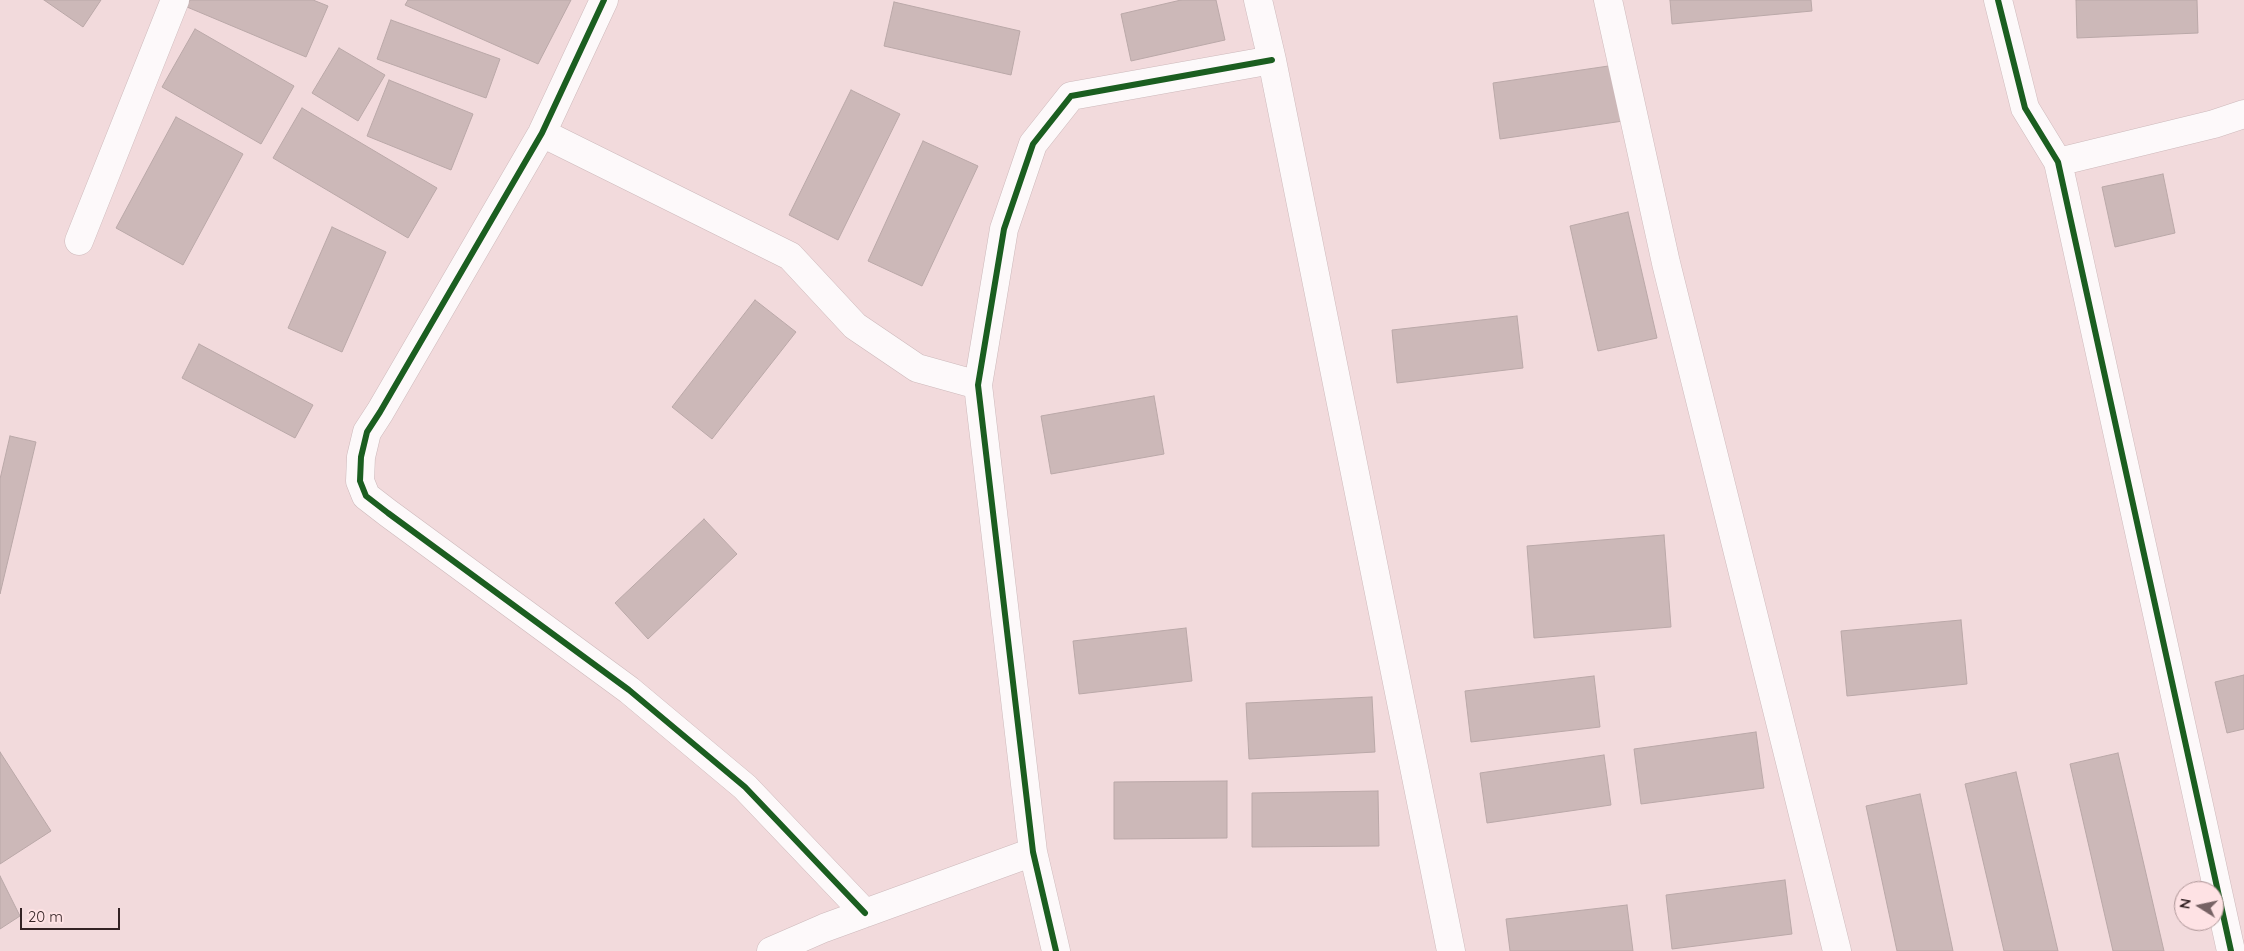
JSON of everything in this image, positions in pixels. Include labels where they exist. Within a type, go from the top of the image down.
[{"type":"street","points":[[79,241],[174,0]]},
{"type":"street","points":[[604,0],[542,133],[380,412],[366,432],[360,456],[360,480],[366,496],[388,514],[629,690],[730,775],[865,913]]},
{"type":"street","points":[[1258,0],[1272,60],[1451,951]]},
{"type":"street","points":[[1608,0],[1666,263],[1836,951]]},
{"type":"street","points":[[1998,0],[2025,108],[2058,162],[2231,951]]},
{"type":"street","points":[[1056,951],[1033,852],[978,385],[1004,229],[1033,144],[1072,96],[1272,60]]},
{"type":"street","points":[[2058,162],[2214,124],[2244,114]]},
{"type":"street","points":[[542,133],[790,256],[855,326],[917,368],[978,385]]},
{"type":"street","points":[[770,951],[865,913],[1033,852]]},
{"type":"building","points":[[44,0],[101,0],[83,27]]},
{"type":"building","points":[[190,0],[313,0],[328,6],[306,57],[187,7]]},
{"type":"building","points":[[408,0],[571,0],[538,64],[405,5]]},
{"type":"building","points":[[1181,0],[1216,0],[1225,40],[1131,61],[1121,14]]},
{"type":"building","points":[[1670,0],[1811,0],[1812,11],[1672,24]]},
{"type":"building","points":[[2076,0],[2197,0],[2198,33],[2077,38]]},
{"type":"building","points":[[894,2],[1020,31],[1011,75],[884,46]]},
{"type":"building","points":[[391,20],[500,59],[486,98],[377,59]]},
{"type":"building","points":[[195,29],[294,86],[261,144],[162,87]]},
{"type":"building","points":[[339,48],[385,75],[358,121],[312,93]]},
{"type":"building","points":[[1622,64],[1630,120],[1500,139],[1493,83]]},
{"type":"building","points":[[389,80],[473,114],[451,170],[367,136]]},
{"type":"building","points":[[851,90],[900,114],[838,240],[789,215]]},
{"type":"building","points":[[302,108],[437,188],[408,238],[273,158]]},
{"type":"building","points":[[176,117],[243,154],[183,265],[116,228]]},
{"type":"building","points":[[923,141],[978,166],[922,286],[868,261]]},
{"type":"building","points":[[2163,174],[2175,233],[2115,247],[2102,187]]},
{"type":"building","points":[[1628,212],[1657,338],[1598,351],[1570,226]]},
{"type":"building","points":[[332,227],[386,252],[342,352],[288,328]]},
{"type":"building","points":[[755,300],[796,332],[712,439],[672,407]]},
{"type":"building","points":[[1517,316],[1523,368],[1397,383],[1392,330]]},
{"type":"building","points":[[199,344],[313,405],[295,438],[182,378]]},
{"type":"building","points":[[1154,396],[1164,454],[1051,474],[1041,416]]},
{"type":"building","points":[[10,436],[36,442],[0,594],[0,479]]},
{"type":"building","points":[[704,519],[737,554],[648,639],[615,603]]},
{"type":"building","points":[[1664,535],[1671,627],[1534,638],[1527,546]]},
{"type":"building","points":[[1961,620],[1967,684],[1847,696],[1841,631]]},
{"type":"building","points":[[1186,628],[1192,681],[1079,694],[1073,641]]},
{"type":"building","points":[[2244,675],[2244,729],[2227,733],[2215,682]]},
{"type":"building","points":[[1594,676],[1600,727],[1471,742],[1465,691]]},
{"type":"building","points":[[1372,697],[1375,752],[1249,759],[1246,703]]},
{"type":"building","points":[[1756,732],[1764,788],[1641,804],[1634,749]]},
{"type":"building","points":[[0,752],[51,831],[0,864]]},
{"type":"building","points":[[2118,753],[2164,951],[2113,951],[2070,764]]},
{"type":"building","points":[[1604,755],[1611,805],[1487,823],[1480,773]]},
{"type":"building","points":[[2016,772],[2058,951],[2004,951],[1965,784]]},
{"type":"building","points":[[1227,781],[1227,838],[1114,839],[1114,782]]},
{"type":"building","points":[[1378,791],[1379,846],[1252,847],[1252,793]]},
{"type":"building","points":[[1920,794],[1953,951],[1897,951],[1866,806]]},
{"type":"building","points":[[0,876],[20,916],[0,929]]},
{"type":"building","points":[[1785,880],[1792,934],[1672,949],[1666,895]]},
{"type":"building","points":[[1627,905],[1633,951],[1510,951],[1506,919]]},
{"type":"cycle path","points":[[604,0],[542,133],[367,432],[361,457],[360,481],[366,496],[629,690],[745,787],[865,913]]},
{"type":"cycle path","points":[[1998,0],[2025,108],[2058,162],[2231,951]]},
{"type":"cycle path","points":[[1056,951],[1033,852],[978,385],[1004,229],[1033,144],[1071,96],[1272,60]]}]
